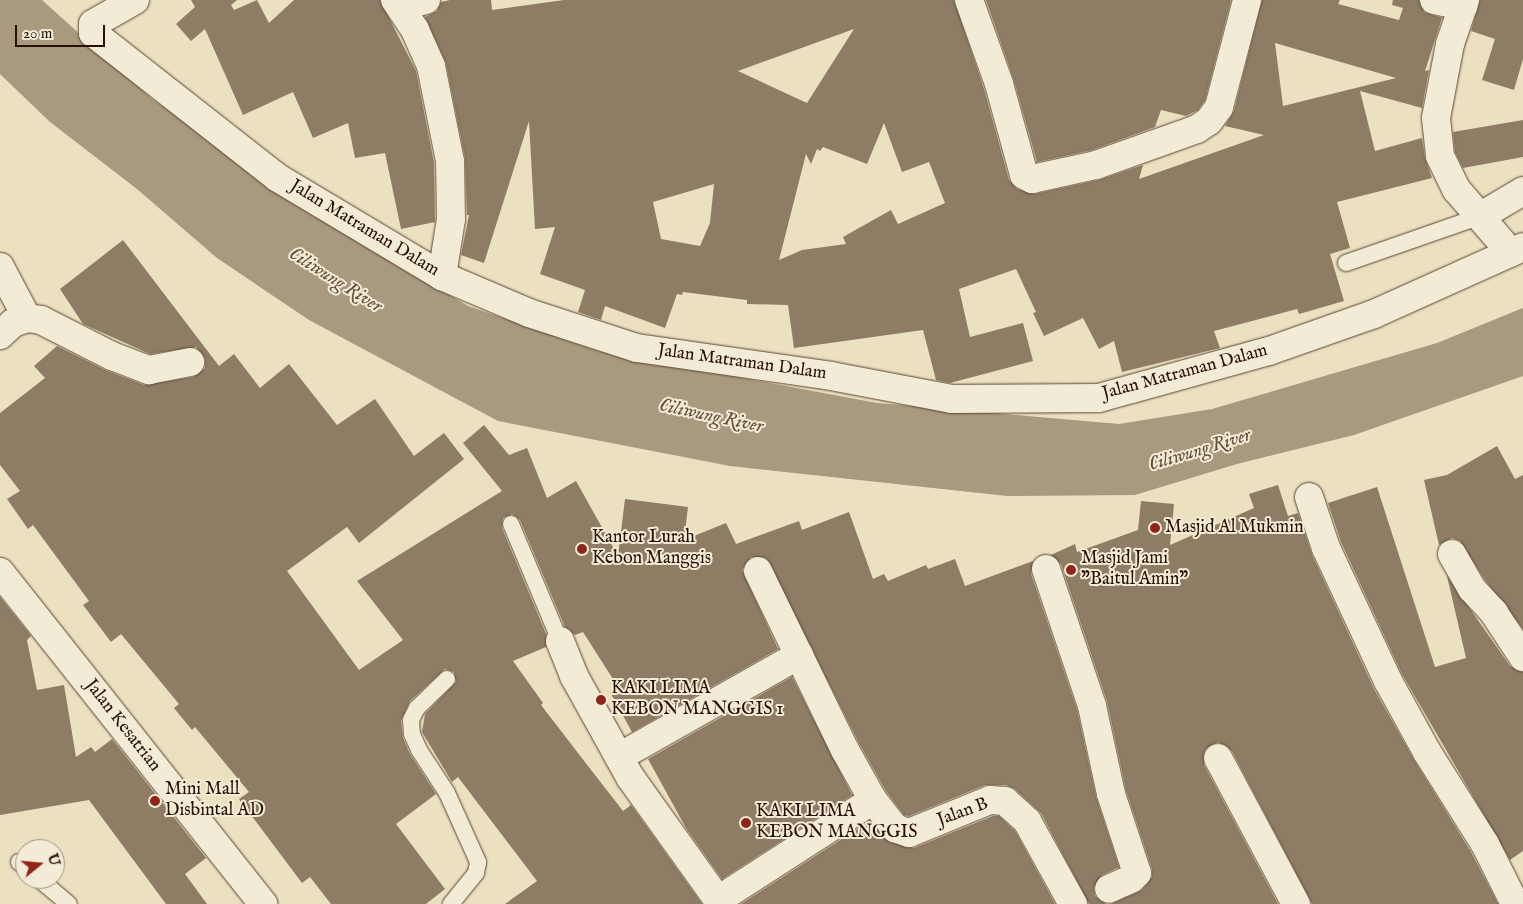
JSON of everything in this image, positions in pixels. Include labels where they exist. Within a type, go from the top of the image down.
[{"type":"street","name":"Jalan Matraman Dalam","points":[[135,0],[93,24],[93,33],[278,178],[442,276],[529,313],[637,348],[830,376],[952,400],[1099,398],[1269,351],[1366,317],[1517,250],[1456,189],[1440,156],[1436,118],[1450,44],[1464,3]]},
{"type":"street","points":[[969,0],[999,84],[1024,175],[1032,179],[1096,165],[1209,122],[1219,108],[1248,0]]},
{"type":"street","points":[[1434,0],[1464,3]]},
{"type":"street","points":[[408,2],[431,66],[450,161],[451,219],[442,276]]},
{"type":"street","points":[[1481,216],[1523,191]]},
{"type":"street","points":[[0,267],[28,318]]},
{"type":"street","points":[[0,335],[13,323],[28,318],[41,320],[134,366],[149,370],[190,362]]},
{"type":"street","points":[[1309,496],[1326,548],[1388,681],[1427,752],[1485,844],[1515,904]]},
{"type":"street","points":[[1452,554],[1472,589],[1494,613],[1523,657]]},
{"type":"street","points":[[1046,569],[1092,706],[1110,794],[1137,873],[1114,897],[1082,904]]},
{"type":"street","name":"Jalan B","points":[[758,571],[845,750],[873,800],[895,828],[909,833],[990,800],[1005,801],[1027,821],[1073,904]]},
{"type":"street","name":"Jalan Kesatrian","points":[[0,572],[263,904]]},
{"type":"street","points":[[560,641],[574,676],[620,757],[719,902],[873,800]]},
{"type":"street","points":[[620,757],[799,655]]},
{"type":"street","points":[[1218,758],[1296,904]]},
{"type":"lane","points":[[1346,264],[1481,216]]},
{"type":"lane","points":[[511,524],[560,641]]},
{"type":"lane","points":[[447,679],[417,708],[411,720],[412,734],[419,750],[447,793],[478,862],[476,873],[451,904]]},
{"type":"lane","points":[[51,889],[69,904]]},
{"type":"water","name":"Ciliwung River","points":[[0,0],[42,0],[152,99],[355,239],[468,306],[598,351],[877,403],[1119,424],[1212,409],[1437,343],[1523,308],[1523,376],[1354,435],[1237,464],[1135,495],[1007,496],[730,466],[498,421],[309,320],[217,258],[137,189],[50,122],[0,74]]},
{"type":"building","points":[[191,0],[237,0],[231,5],[234,10],[257,0],[269,23],[294,0],[380,0],[416,71],[434,163],[435,222],[401,229],[385,153],[355,158],[348,123],[313,138],[293,92],[243,115],[205,29],[191,41],[176,24],[195,7]]},
{"type":"building","points":[[450,0],[491,0],[492,10],[564,0],[954,0],[984,89],[1009,180],[1017,189],[1035,194],[1099,180],[1143,165],[1139,179],[1264,135],[1225,126],[1234,111],[1262,0],[1340,0],[1338,4],[1399,20],[1403,8],[1392,5],[1393,0],[1419,0],[1424,12],[1442,18],[1425,71],[1429,70],[1422,108],[1360,91],[1375,151],[1422,138],[1425,158],[1432,178],[1337,202],[1350,248],[1330,254],[1344,301],[1299,314],[1297,309],[1214,331],[1220,348],[1122,372],[1114,341],[1099,349],[1083,318],[1044,336],[1033,313],[1036,312],[1016,269],[959,289],[970,337],[1023,323],[1033,361],[950,383],[936,380],[923,330],[794,348],[788,305],[747,304],[747,300],[683,292],[682,295],[677,294],[665,328],[605,306],[601,320],[578,312],[585,290],[540,274],[555,227],[535,229],[529,121],[484,263],[461,255],[469,215],[467,215],[465,158],[446,63],[425,17],[437,11],[441,2]],"holes":[[[854,29],[807,103],[738,71]],[[1275,43],[1396,78],[1283,106]],[[884,123],[902,172],[929,162],[945,203],[898,224],[891,210],[843,237],[846,244],[802,250],[779,260],[806,154],[811,164],[817,149],[820,151],[823,147],[867,164]],[[714,184],[710,223],[700,246],[661,239],[653,202]]]},
{"type":"building","points":[[986,0],[1231,0],[1205,100],[1198,110],[1186,116],[1161,110],[1155,127],[1092,150],[1037,162],[1014,80]]},
{"type":"building","points":[[1480,0],[1523,0],[1523,59],[1514,90],[1482,80],[1495,39],[1471,31]]},
{"type":"building","points":[[1523,120],[1523,157],[1463,168],[1455,152],[1453,132]]},
{"type":"building","points":[[123,240],[219,366],[234,354],[260,388],[289,364],[337,425],[375,399],[414,456],[444,433],[464,459],[359,543],[347,527],[287,571],[359,670],[403,640],[357,581],[502,491],[463,443],[484,425],[509,455],[527,448],[547,498],[576,481],[618,556],[625,499],[688,507],[684,540],[726,523],[736,544],[799,521],[802,530],[849,512],[873,579],[884,574],[888,581],[926,565],[928,569],[955,559],[965,586],[1033,561],[1031,574],[1077,710],[1096,797],[1119,867],[1102,875],[1094,887],[1095,896],[1106,904],[1089,904],[1041,813],[1015,789],[1006,785],[985,785],[909,816],[904,815],[886,791],[859,743],[766,558],[751,557],[742,570],[778,649],[632,732],[610,692],[618,687],[583,632],[575,635],[565,627],[520,520],[512,514],[503,518],[502,528],[546,634],[546,647],[513,661],[543,703],[541,705],[623,811],[631,805],[702,904],[505,904],[537,881],[458,777],[452,782],[422,732],[425,714],[456,682],[454,672],[445,669],[410,701],[401,721],[403,738],[410,754],[436,794],[396,824],[445,889],[426,904],[331,904],[310,877],[302,883],[239,799],[249,792],[195,727],[192,730],[174,708],[179,704],[121,634],[111,642],[83,605],[89,601],[33,525],[28,529],[7,499],[20,491],[0,465],[0,413],[45,378],[34,366],[57,346],[105,370],[144,385],[193,377],[205,368],[205,359],[196,347],[150,354],[83,324],[60,289]]},
{"type":"building","points":[[1497,446],[1515,479],[1523,475],[1523,629],[1485,580],[1460,541],[1452,538],[1439,545],[1424,480],[1447,475]]},
{"type":"building","points":[[1278,485],[1288,516],[1298,513],[1312,555],[1374,689],[1414,760],[1471,852],[1498,904],[1312,904],[1232,751],[1218,742],[1205,750],[1204,765],[1278,904],[1111,904],[1142,890],[1152,877],[1152,869],[1126,790],[1107,701],[1061,564],[1051,555],[1075,544],[1077,552],[1138,530],[1141,501],[1174,504],[1170,545],[1254,508],[1249,494]]},
{"type":"building","points":[[1377,487],[1435,667],[1466,658],[1447,576],[1510,666],[1523,672],[1523,851],[1510,860],[1402,674],[1341,542],[1328,503]]},
{"type":"building","points":[[0,597],[31,636],[27,640],[37,690],[64,685],[76,757],[91,747],[95,752],[112,739],[206,858],[185,874],[207,904],[166,904],[89,800],[0,815]]},
{"type":"building","points":[[792,677],[852,795],[722,879],[686,828],[648,759]]},
{"type":"building","points":[[993,816],[999,816],[1015,831],[1055,904],[741,904],[870,821],[889,842],[914,848]]},
{"type":"place","name":"Masjid Al Mukmin","points":[[1155,528]]},
{"type":"place","name":"Kantor Lurah Kebon Manggis","points":[[582,549]]},
{"type":"place","name":"Masjid Jami \"Baitul Amin\"","points":[[1071,570]]},
{"type":"place","name":"KAKI LIMA KEBON MANGGIS 1","points":[[601,700]]},
{"type":"place","name":"Mini Mall Disbintal AD","points":[[155,801]]},
{"type":"place","name":"KAKI LIMA KEBON MANGGIS","points":[[746,823]]}]
